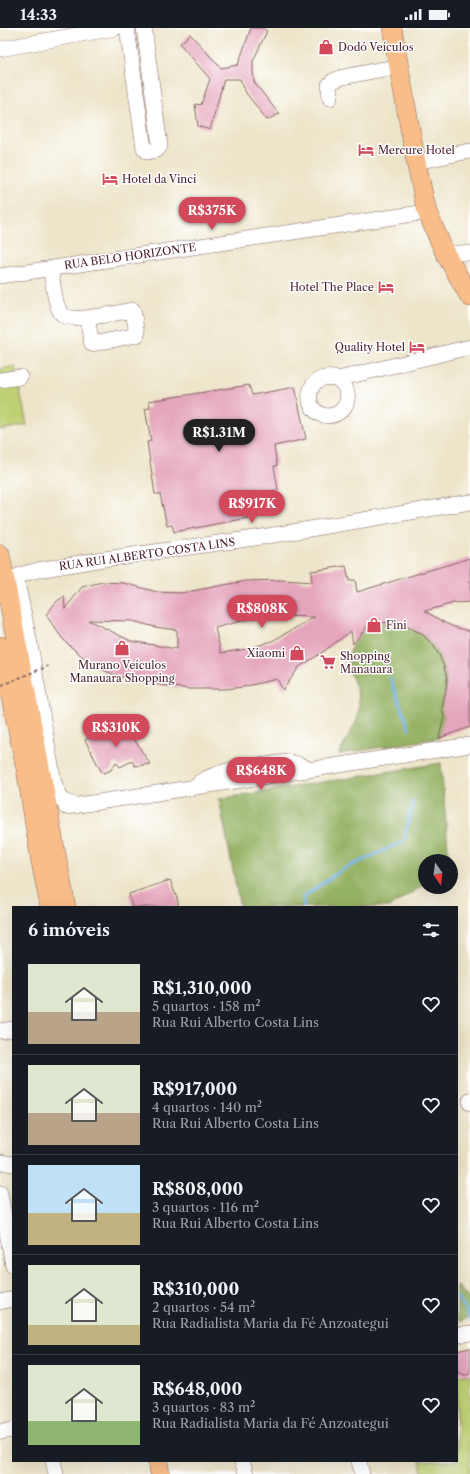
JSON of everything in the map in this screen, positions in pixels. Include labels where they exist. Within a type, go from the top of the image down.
[{"type":"main road","points":[[392,28],[416,162],[427,212],[444,253],[470,297]]},
{"type":"main road","points":[[0,554],[30,709],[43,751],[49,808],[66,906]]},
{"type":"main road","points":[[1,658],[26,769],[40,857],[50,906]]},
{"type":"main road","points":[[30,709],[38,691]]},
{"type":"main road","points":[[158,1462],[160,1474]]},
{"type":"main road","points":[[171,1462],[173,1474]]},
{"type":"street","points":[[0,49],[63,33],[115,28]]},
{"type":"street","points":[[127,28],[144,150],[148,152],[157,150],[160,146],[144,28]]},
{"type":"street","points":[[130,51],[146,46]]},
{"type":"street","points":[[330,98],[329,85],[333,81],[342,77],[399,66]]},
{"type":"street","points":[[140,116],[155,113]]},
{"type":"street","points":[[416,162],[470,152]]},
{"type":"street","name":"RUA BELO HORIZONTE","points":[[0,276],[427,212]]},
{"type":"street","points":[[444,253],[470,253]]},
{"type":"street","points":[[50,268],[56,300],[61,313],[70,317],[87,318]]},
{"type":"street","points":[[338,379],[470,347]]},
{"type":"street","points":[[0,380],[20,377]]},
{"type":"street","name":"RUA RUI ALBERTO COSTA LINS","points":[[76,806],[62,800],[58,794],[43,751],[38,691],[17,580],[20,575],[38,570],[262,537],[470,502]]},
{"type":"street","points":[[49,808],[76,806],[470,745]]},
{"type":"street","points":[[0,1031],[12,1029]]},
{"type":"street","points":[[0,1162],[12,1164]]},
{"type":"street","points":[[0,1193],[12,1260]]},
{"type":"street","points":[[0,1302],[12,1299]]},
{"type":"street","points":[[0,1432],[12,1430]]},
{"type":"street","points":[[53,1462],[56,1474]]},
{"type":"street","points":[[242,1462],[246,1474]]},
{"type":"street","points":[[359,1462],[362,1474]]},
{"type":"path","points":[[2,684],[48,666]]},
{"type":"green space","points":[[15,366],[27,425],[0,430],[0,369]]},
{"type":"green space","points":[[379,622],[391,623],[414,630],[424,636],[439,654],[446,680],[443,704],[444,722],[439,738],[339,754],[357,720],[359,711],[358,695],[348,666],[349,654],[358,637],[369,624]]},
{"type":"green space","points":[[441,763],[448,854],[418,854],[418,889],[392,906],[240,906],[219,799]]},
{"type":"green space","points":[[458,1286],[470,1300],[470,1316],[460,1322],[458,1320]]},
{"type":"green space","points":[[470,1375],[470,1474],[422,1474],[420,1462],[458,1462],[458,1376]]},
{"type":"building","points":[[251,28],[263,28],[267,31],[253,61],[254,82],[279,114],[267,120],[246,93],[240,79],[224,79],[210,130],[198,126],[195,104],[201,105],[210,79],[180,44],[190,34],[221,68],[238,65]]},
{"type":"building","points":[[249,385],[252,395],[295,387],[306,439],[274,446],[277,466],[274,466],[278,490],[270,491],[274,513],[174,532],[172,525],[167,526],[160,494],[155,494],[147,442],[151,441],[145,409],[150,408],[149,401]]},
{"type":"building","name":"Murano Veículos Manauara Shopping","points":[[470,558],[470,602],[454,603],[425,611],[454,627],[470,631],[470,727],[439,738],[444,716],[442,709],[447,678],[444,667],[433,645],[421,633],[405,626],[388,622],[369,624],[353,644],[351,631],[320,654],[299,667],[283,690],[277,679],[243,687],[226,689],[189,689],[139,682],[103,670],[92,664],[71,647],[62,638],[46,615],[56,602],[64,596],[65,609],[82,587],[102,582],[124,583],[157,592],[181,593],[246,581],[283,580],[312,582],[311,571],[346,566],[349,581],[355,580],[357,592]],"holes":[[[281,616],[315,617],[272,641],[247,649],[221,653],[215,628],[253,618]],[[88,620],[133,621],[155,627],[177,630],[177,649],[131,641]]]},
{"type":"building","points":[[122,720],[150,764],[135,766],[132,761],[120,767],[116,762],[111,770],[104,773],[101,771],[85,740]]},
{"type":"building","points":[[170,880],[178,901],[178,906],[132,906],[129,894]]},
{"type":"building","points":[[470,1348],[470,1373],[465,1375],[458,1372],[458,1351]]},
{"type":"waterway","points":[[390,678],[409,728]]},
{"type":"waterway","points":[[304,906],[303,897],[342,870],[404,841],[413,802]]},
{"type":"waterway","points":[[458,1298],[467,1312],[470,1321]]},
{"type":"place","name":"Dodó Veículos","points":[[326,47]]},
{"type":"place","name":"Mercure Hotel","points":[[366,150]]},
{"type":"place","name":"Hotel da Vinci","points":[[110,179]]},
{"type":"place","name":"Hotel The Place","points":[[386,287]]},
{"type":"place","name":"Quality Hotel","points":[[417,347]]},
{"type":"place","name":"Fini","points":[[374,625]]},
{"type":"place","name":"Murano Veículos Manauara Shopping","points":[[122,648]]},
{"type":"place","name":"Xiaomi","points":[[297,653]]},
{"type":"place","name":"Shopping Manauara","points":[[328,662]]}]
